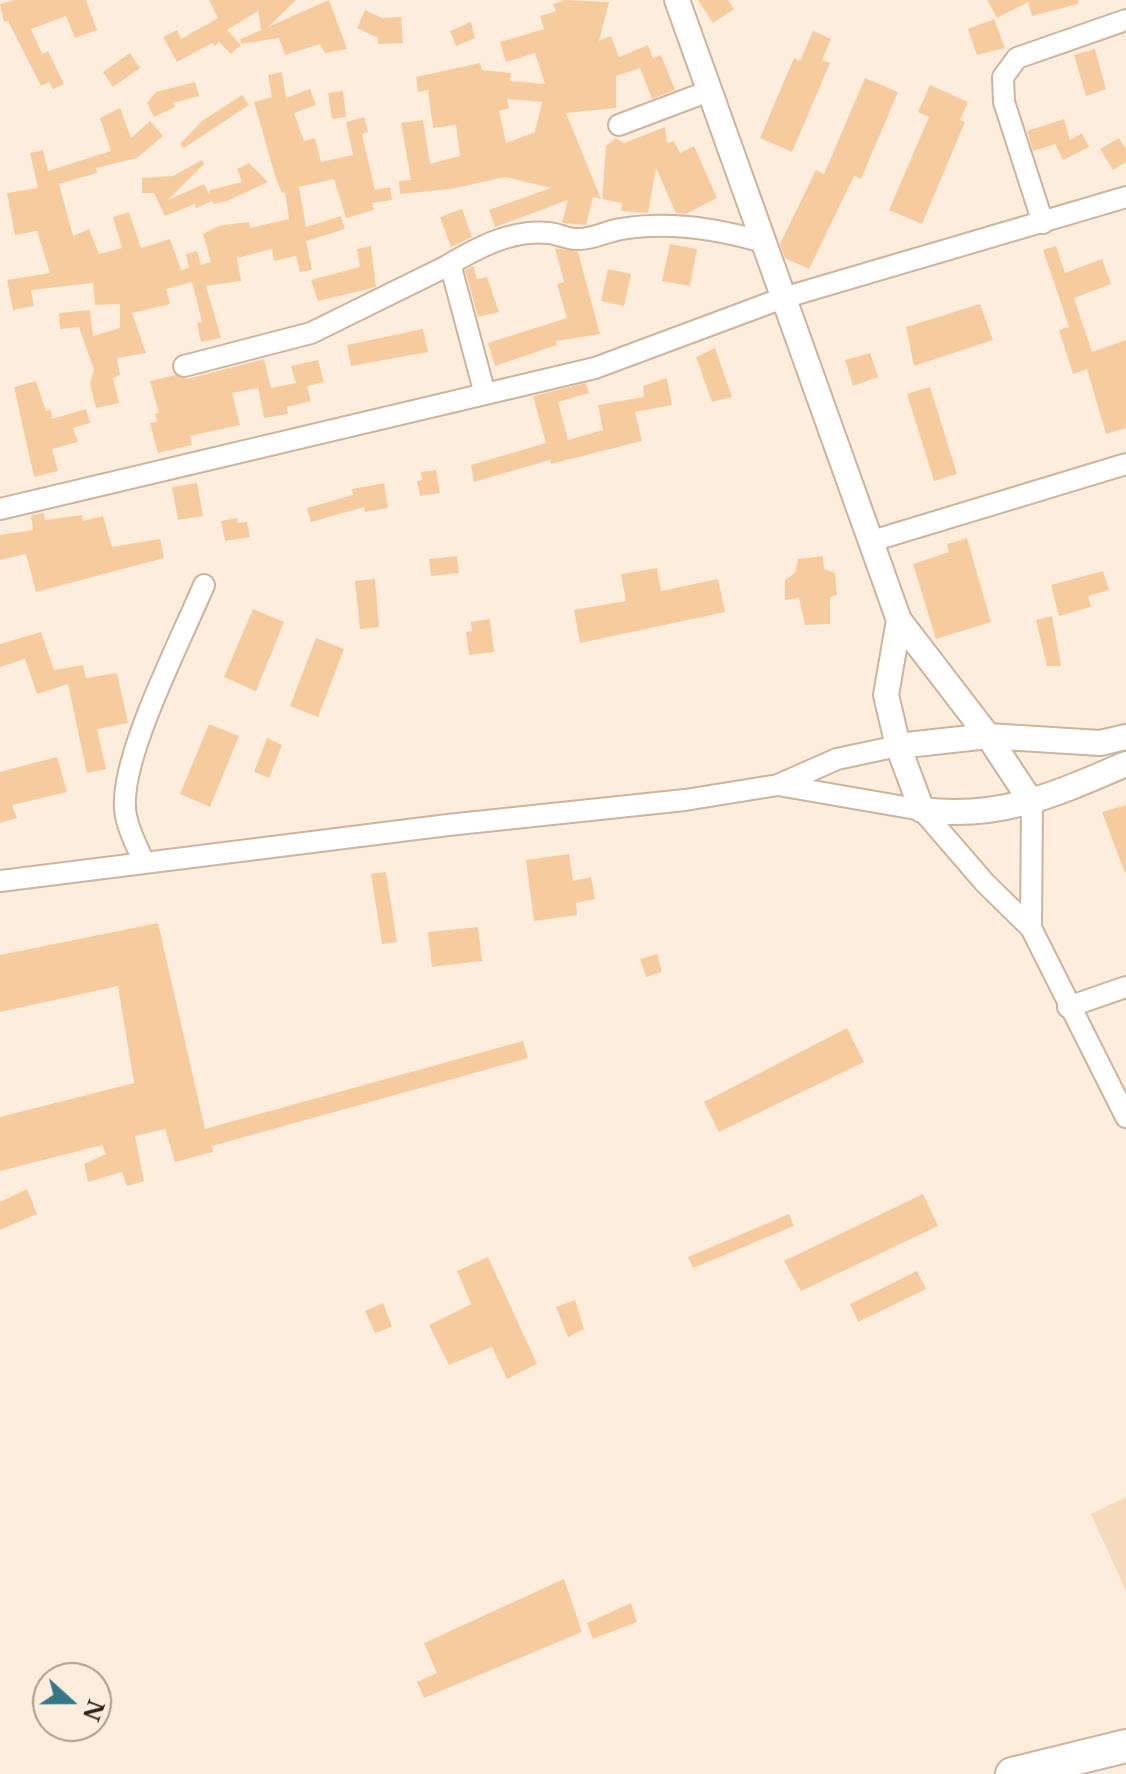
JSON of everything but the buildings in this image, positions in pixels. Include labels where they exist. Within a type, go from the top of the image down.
[{"type":"main road","points":[[1012,1774],[1126,1746]]},
{"type":"street","points":[[677,0],[899,620],[988,736],[1032,803],[1031,928]]},
{"type":"street","points":[[1043,223],[1004,102],[1003,77],[1017,58],[1126,20]]},
{"type":"street","points":[[619,125],[709,91]]},
{"type":"street","points":[[0,509],[595,368],[783,298],[1126,197]]},
{"type":"street","points":[[184,366],[311,333],[345,320],[478,247],[522,233],[550,233],[578,240],[622,229],[695,228],[728,231],[763,242]]},
{"type":"street","points":[[445,267],[452,271],[485,394]]},
{"type":"street","points":[[872,541],[1126,464]]},
{"type":"street","points":[[144,863],[126,821],[129,774],[143,731],[204,585]]},
{"type":"street","points":[[899,620],[886,695],[898,746],[922,810],[985,883],[1031,928],[1068,1007],[1126,1116]]},
{"type":"street","points":[[0,881],[685,800],[778,785],[837,759],[898,746],[988,736],[1100,743],[1126,737]]},
{"type":"street","points":[[778,785],[954,814],[1032,803],[1126,764]]},
{"type":"street","points":[[1068,1007],[1126,987]]},
{"type":"shaded area","points":[[1126,1497],[1126,1591],[1091,1514]]}]
